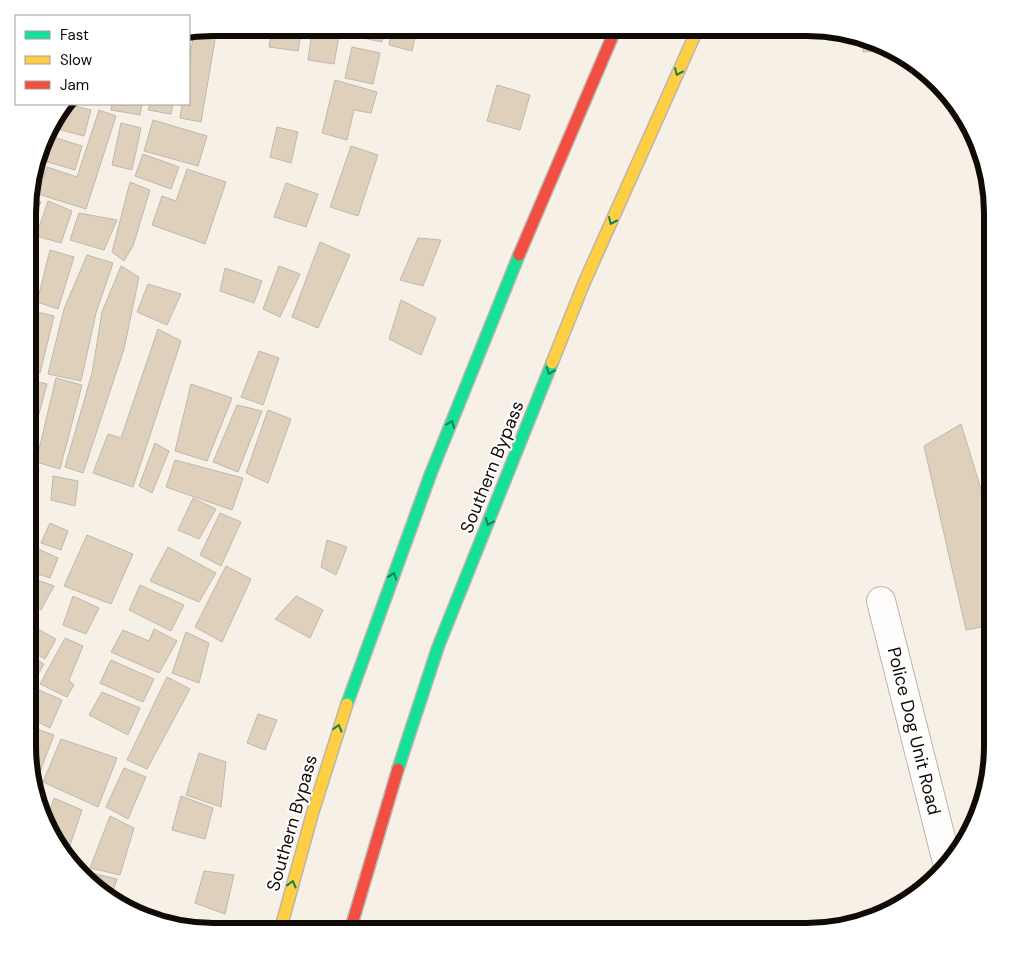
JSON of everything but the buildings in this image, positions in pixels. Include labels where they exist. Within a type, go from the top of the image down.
[{"type":"highway","name":"Southern Bypass","points":[[282,923],[298,860],[340,720],[400,556],[477,356],[612,37]]},
{"type":"highway","name":"Southern Bypass","points":[[352,923],[384,811],[438,647],[584,283],[694,37]]},
{"type":"street","name":"Police Dog Unit Road","points":[[881,602],[945,855]]},
{"type":"traffic: fast","points":[[347,704],[431,473],[519,255]]},
{"type":"traffic: fast","points":[[398,769],[438,647],[552,363]]},
{"type":"traffic: slow","points":[[552,363],[584,283],[694,37]]},
{"type":"traffic: slow","points":[[282,923],[312,815],[347,704]]},
{"type":"traffic: jam","points":[[519,255],[612,37]]},
{"type":"traffic: jam","points":[[352,923],[398,769]]}]
